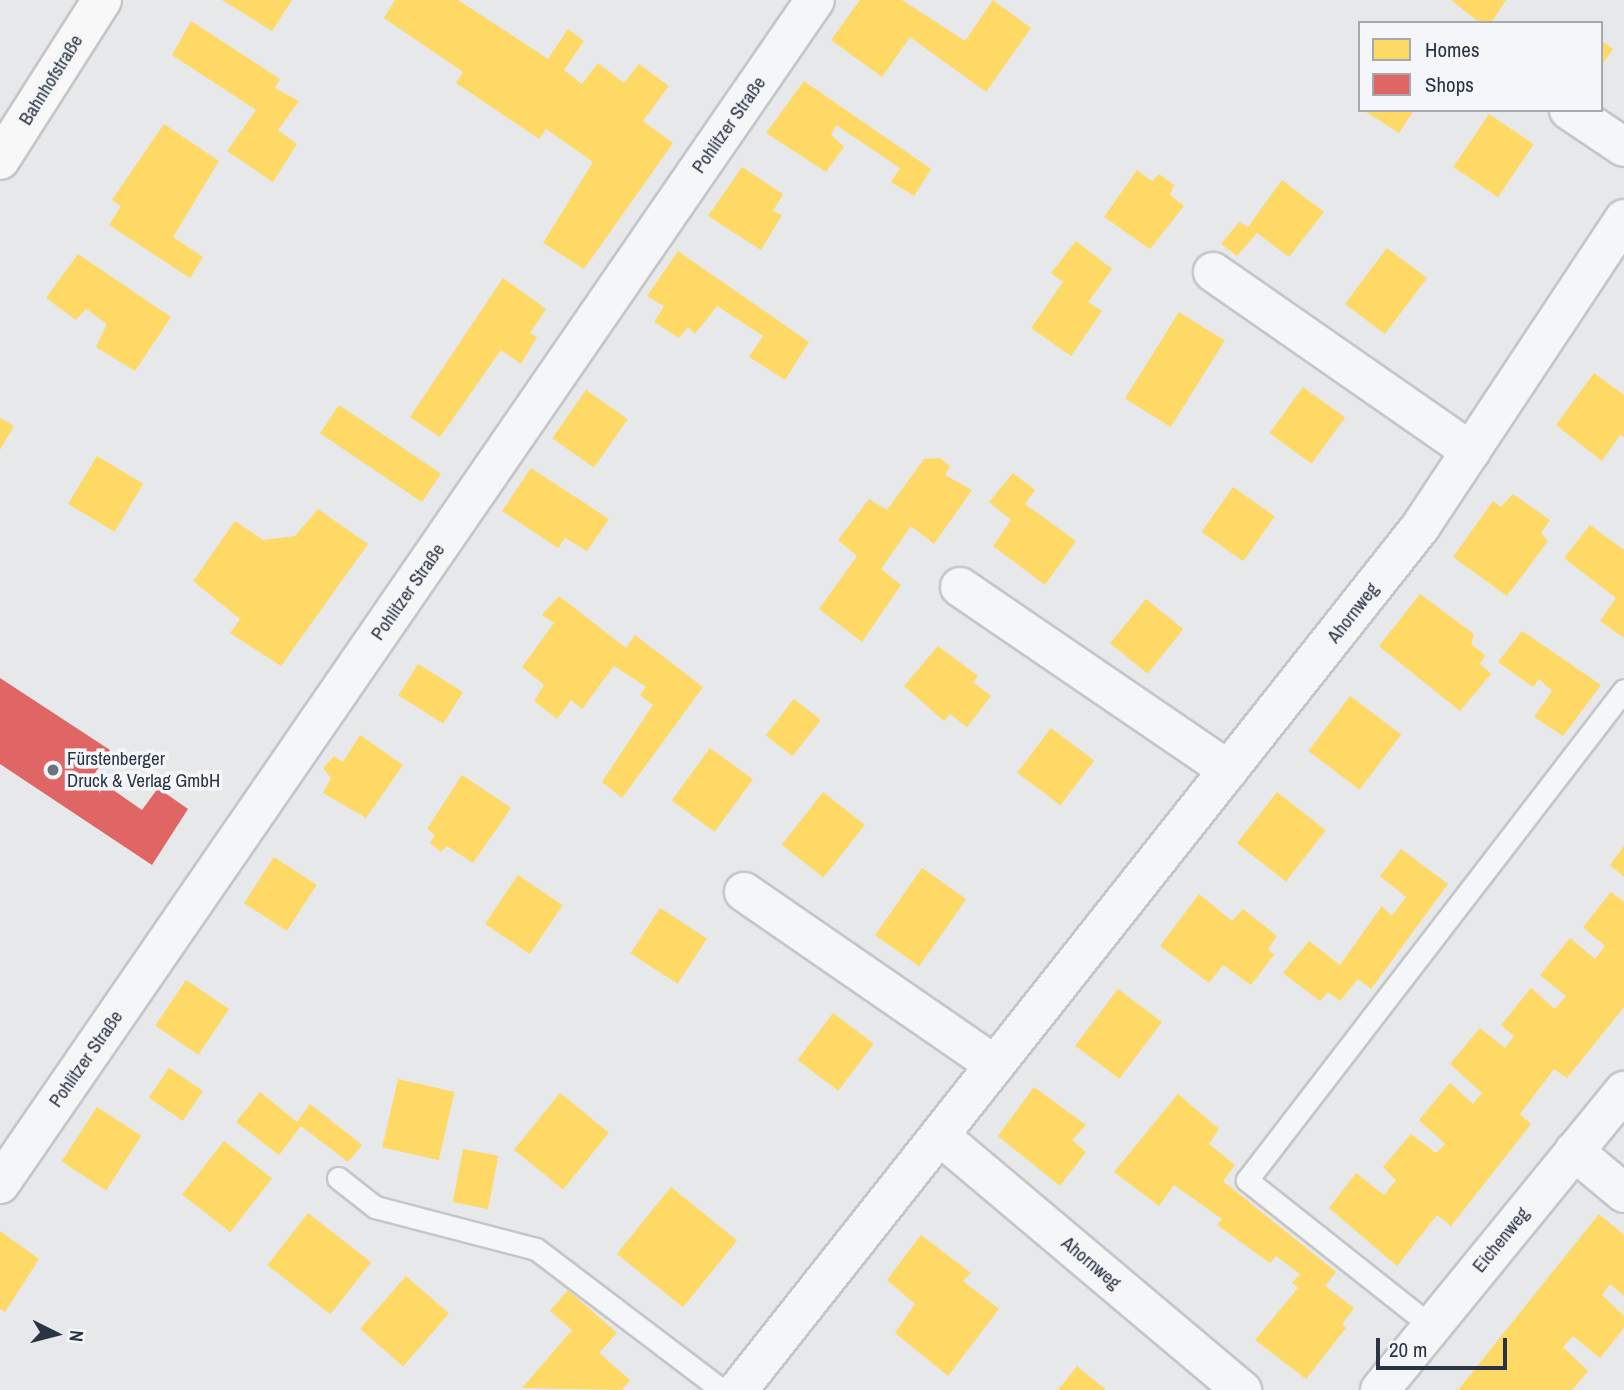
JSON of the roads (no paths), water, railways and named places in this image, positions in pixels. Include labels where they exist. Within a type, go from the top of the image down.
[{"type":"street","name":"Bahnhofstraße","points":[[0,160],[102,0]]},
{"type":"street","name":"Pohlitzer Straße","points":[[0,1184],[815,0]]},
{"type":"street","points":[[1572,112],[1624,147]]},
{"type":"street","name":"Ahornweg","points":[[738,1390],[1421,526],[1624,219]]},
{"type":"street","points":[[1213,272],[1472,450]]},
{"type":"street","points":[[960,587],[1228,771]]},
{"type":"street","points":[[744,892],[995,1065]]},
{"type":"street","name":"Eichenweg","points":[[1380,1390],[1624,1091]]},
{"type":"street","name":"Ahornweg","points":[[940,1136],[1242,1390]]},
{"type":"street","points":[[1574,1151],[1624,1193]]},
{"type":"lane","points":[[1431,1326],[1247,1180],[1624,690]]},
{"type":"lane","points":[[338,1178],[375,1207],[536,1249],[722,1390]]},
{"type":"place","name":"Fürstenberger Druck & Verlag GmbH","points":[[53,770]]}]
